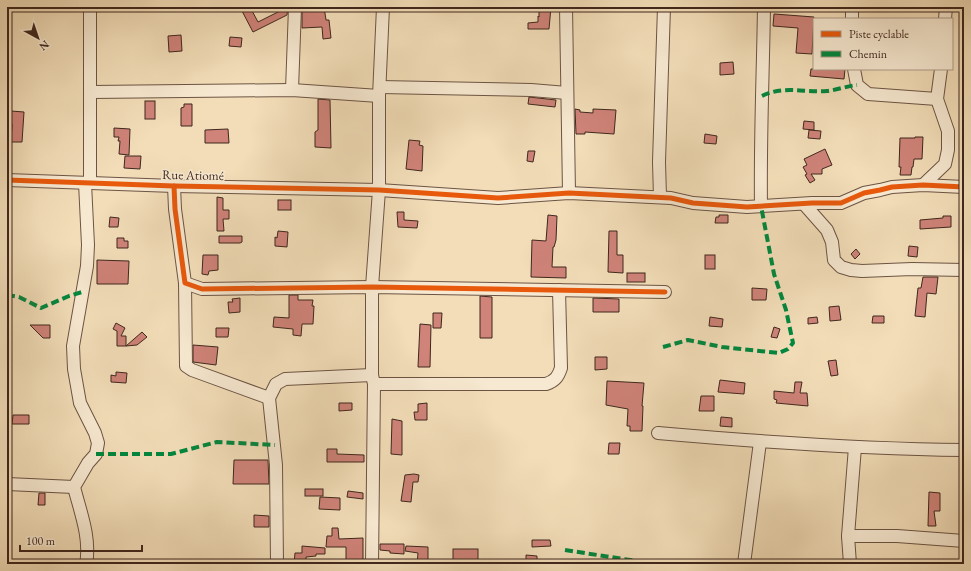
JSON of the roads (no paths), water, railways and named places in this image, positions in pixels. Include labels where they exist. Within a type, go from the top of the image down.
[{"type":"street","points":[[86,564],[88,546],[85,528],[74,487],[88,463],[96,454],[98,443],[95,433],[80,403],[74,369],[73,346],[87,266],[91,92],[89,44],[90,7]]},
{"type":"street","points":[[292,90],[295,7]]},
{"type":"street","points":[[372,564],[372,287],[379,190],[379,91],[383,7]]},
{"type":"street","points":[[566,7],[569,193]]},
{"type":"street","points":[[660,197],[659,162],[664,7]]},
{"type":"street","points":[[761,206],[761,117],[764,7]]},
{"type":"street","points":[[852,7],[852,18]]},
{"type":"street","points":[[945,18],[946,7]]},
{"type":"street","points":[[854,70],[858,85],[868,94],[937,99]]},
{"type":"street","points":[[923,185],[945,164],[948,150],[948,131],[937,99],[940,70]]},
{"type":"street","points":[[91,92],[531,90],[567,93]]},
{"type":"street","name":"Rue Atiomé","points":[[7,180],[174,186],[379,190],[498,198],[569,193],[660,197],[693,203],[747,207],[841,203],[864,193],[892,186],[923,185],[964,187]]},
{"type":"street","points":[[174,186],[175,209],[185,283],[186,366],[192,370],[269,398]]},
{"type":"street","points":[[804,204],[827,230],[832,242],[834,260],[841,267],[862,271],[912,269],[964,270]]},
{"type":"street","points":[[185,283],[202,289],[372,287],[665,292]]},
{"type":"street","points":[[277,564],[276,465],[269,398],[276,384],[285,379],[373,379],[546,384],[552,382],[557,377],[561,368],[559,290]]},
{"type":"street","points":[[658,433],[760,442],[907,450],[964,450]]},
{"type":"street","points":[[744,564],[760,442]]},
{"type":"street","points":[[850,564],[848,536],[854,447]]},
{"type":"street","points":[[7,484],[74,487]]},
{"type":"street","points":[[848,536],[897,536],[964,541]]}]
